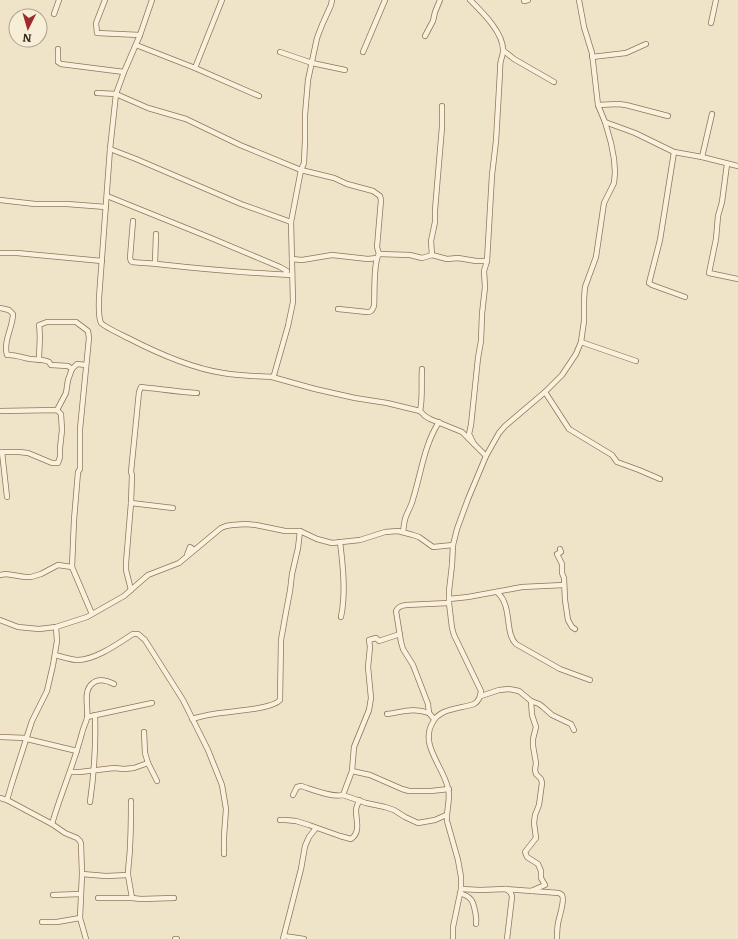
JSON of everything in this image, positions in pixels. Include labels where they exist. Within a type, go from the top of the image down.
[{"type":"street","points":[[54,14],[59,0]]},
{"type":"street","points":[[105,0],[96,22],[97,32],[140,35]]},
{"type":"street","points":[[152,0],[140,35],[116,94],[110,150],[102,261],[99,311],[102,323],[113,331],[165,356],[195,366],[224,373],[272,378],[355,398],[387,403],[420,411],[425,416],[462,432],[486,456]]},
{"type":"street","points":[[195,68],[222,0]]},
{"type":"street","points":[[272,378],[288,326],[292,302],[290,222],[301,170],[304,163],[305,115],[308,80],[317,38],[332,0]]},
{"type":"street","points":[[363,52],[385,0]]},
{"type":"street","points":[[425,36],[433,21],[440,0]]},
{"type":"street","points":[[470,0],[498,32],[504,51],[500,67],[487,261],[484,271],[485,287],[481,341],[472,425],[469,434],[474,444]]},
{"type":"street","points":[[453,939],[453,927],[460,891],[461,877],[446,815],[449,794],[446,780],[429,744],[428,737],[429,730],[434,719],[444,712],[474,704],[478,701],[481,691],[452,628],[449,601],[453,545],[468,499],[494,441],[505,426],[545,392],[562,375],[576,354],[581,342],[584,321],[585,287],[596,258],[604,203],[614,183],[615,172],[612,151],[605,122],[598,105],[592,53],[584,27],[579,0]]},
{"type":"street","points":[[711,22],[716,0]]},
{"type":"street","points":[[592,58],[626,53],[646,44]]},
{"type":"street","points":[[136,45],[195,68],[259,96]]},
{"type":"street","points":[[58,48],[58,62],[61,64],[124,72]]},
{"type":"street","points":[[504,51],[514,59],[554,82]]},
{"type":"street","points":[[280,52],[345,70]]},
{"type":"street","points":[[97,93],[116,94],[148,108],[186,119],[240,145],[301,170],[334,178],[347,184],[373,191],[380,196],[381,200],[377,247],[378,256],[375,270],[374,306],[371,312],[338,309]]},
{"type":"street","points":[[598,105],[622,104],[668,116]]},
{"type":"street","points":[[432,255],[431,241],[435,222],[442,127],[442,106]]},
{"type":"street","points":[[702,157],[712,114]]},
{"type":"street","points":[[605,122],[635,133],[674,152],[738,166]]},
{"type":"street","points":[[110,150],[136,159],[235,202],[290,222]]},
{"type":"street","points":[[674,152],[660,240],[649,283],[686,297]]},
{"type":"street","points":[[727,164],[724,177],[722,202],[718,216],[716,238],[709,273],[738,279]]},
{"type":"street","points":[[107,196],[259,258],[287,271],[285,274]]},
{"type":"street","points":[[0,200],[35,204],[67,204],[106,207]]},
{"type":"street","points":[[133,221],[132,262],[292,275]]},
{"type":"street","points":[[155,264],[156,234]]},
{"type":"street","points":[[0,253],[17,253],[102,261]]},
{"type":"street","points":[[292,259],[302,260],[332,255],[368,259],[378,256],[410,255],[422,258],[432,255],[447,259],[458,258],[487,261]]},
{"type":"street","points":[[0,308],[9,310],[13,314],[6,346],[7,355],[12,354],[30,360],[46,360],[50,362],[51,366],[68,366],[72,369]]},
{"type":"street","points":[[39,360],[39,325],[47,322],[76,322],[88,331],[89,338],[80,429],[80,469],[78,472],[74,520],[72,567],[92,614]]},
{"type":"street","points":[[581,342],[636,361]]},
{"type":"street","points":[[57,410],[66,393],[68,380],[72,369],[77,364],[86,365]]},
{"type":"street","points":[[420,411],[422,369]]},
{"type":"street","points":[[131,590],[126,570],[126,563],[131,503],[131,472],[139,392],[141,387],[197,393]]},
{"type":"street","points":[[545,392],[569,429],[612,455],[617,462],[660,479]]},
{"type":"street","points":[[0,412],[57,410],[61,414],[62,430],[60,457],[58,463],[52,463],[28,453],[1,452],[7,497]]},
{"type":"street","points":[[403,532],[406,514],[413,499],[429,441],[439,422]]},
{"type":"street","points":[[131,503],[173,508]]},
{"type":"street","points":[[0,620],[18,627],[39,629],[68,624],[119,600],[148,575],[179,563],[187,556],[190,547],[194,550],[221,528],[232,525],[246,524],[285,531],[300,531],[332,543],[360,540],[391,531],[403,532],[419,537],[433,546],[453,545]]},
{"type":"street","points":[[192,719],[213,714],[266,707],[280,700],[281,640],[300,531]]},
{"type":"street","points":[[340,542],[343,577],[341,617]]},
{"type":"street","points":[[560,549],[561,552],[557,554],[562,564],[568,620],[575,629]]},
{"type":"street","points":[[0,575],[6,574],[32,578],[58,566],[72,567]]},
{"type":"street","points":[[429,713],[428,704],[413,665],[403,649],[396,611],[398,608],[401,606],[449,601],[522,587],[564,585]]},
{"type":"street","points":[[497,592],[505,604],[510,633],[516,644],[560,669],[590,680]]},
{"type":"street","points":[[7,800],[32,721],[47,691],[57,641],[56,627]]},
{"type":"street","points":[[55,655],[77,660],[85,659],[102,653],[134,634],[138,634],[145,640],[182,700],[208,750],[222,785],[226,809],[224,854]]},
{"type":"street","points":[[343,795],[352,771],[354,747],[369,710],[371,698],[368,667],[370,640],[376,638],[379,641],[400,634]]},
{"type":"street","points":[[52,824],[87,717],[87,697],[89,688],[93,683],[98,681],[107,681],[114,684]]},
{"type":"street","points":[[480,696],[499,690],[509,689],[519,691],[531,701],[539,704],[552,715],[571,724],[574,730]]},
{"type":"street","points":[[531,701],[532,715],[536,728],[533,739],[536,763],[535,770],[536,774],[541,778],[542,783],[539,805],[534,823],[536,838],[525,852],[527,857],[538,864],[541,871],[540,878],[545,884],[531,891]]},
{"type":"street","points":[[87,717],[152,702]]},
{"type":"street","points":[[387,714],[406,710],[424,711],[429,713],[434,719]]},
{"type":"street","points":[[90,802],[96,739],[95,715]]},
{"type":"street","points":[[87,717],[95,721]]},
{"type":"street","points":[[144,732],[145,753],[156,781]]},
{"type":"street","points":[[0,737],[27,738],[77,751]]},
{"type":"street","points":[[70,772],[114,768],[134,768],[148,763]]},
{"type":"street","points":[[352,771],[370,775],[397,788],[409,791],[448,789]]},
{"type":"street","points":[[293,795],[297,787],[301,786],[334,795],[343,795],[394,810],[418,823],[435,820],[446,815]]},
{"type":"street","points":[[0,798],[7,800],[52,824],[80,841],[82,874],[80,918],[86,939]]},
{"type":"street","points":[[280,820],[290,820],[309,825],[314,830],[351,839],[357,832],[358,824],[356,811],[359,800]]},
{"type":"street","points":[[131,801],[128,875],[132,898]]},
{"type":"street","points":[[304,939],[283,937],[301,869],[305,846],[314,830]]},
{"type":"street","points":[[82,874],[106,876],[128,875]]},
{"type":"street","points":[[506,890],[512,897],[507,939]]},
{"type":"street","points":[[460,891],[506,890],[562,894],[563,897],[557,939]]},
{"type":"street","points":[[460,891],[474,902],[477,918],[476,924]]},
{"type":"street","points":[[53,895],[81,894]]},
{"type":"street","points":[[98,898],[132,898],[141,900],[174,898]]},
{"type":"street","points":[[42,922],[57,922],[80,918]]}]
